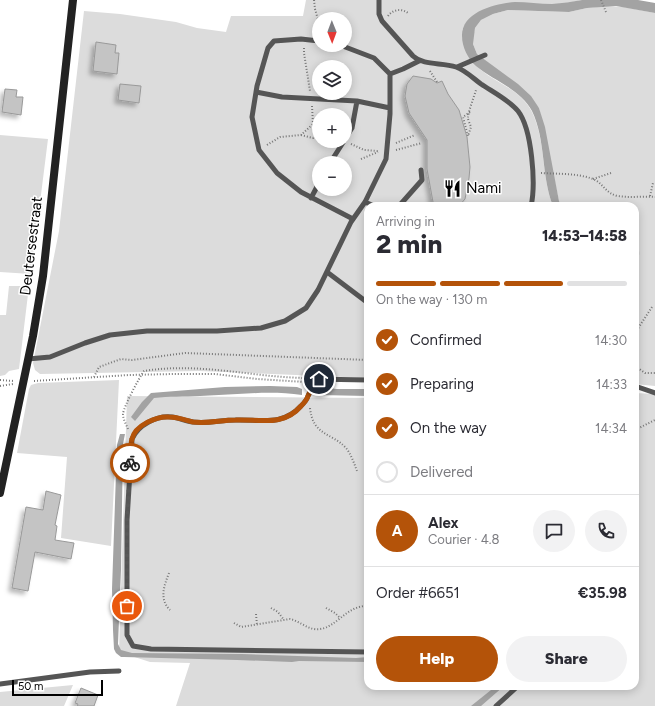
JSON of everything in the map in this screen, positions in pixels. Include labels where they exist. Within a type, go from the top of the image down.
[{"type":"street","name":"Deutersestraat","points":[[0,494],[22,382],[28,359],[43,276],[73,0]]},
{"type":"lane","points":[[379,0],[379,14],[382,21],[419,61]]},
{"type":"lane","points":[[312,40],[274,41],[268,48],[256,92],[252,117],[259,150],[276,173],[301,192],[353,219]]},
{"type":"lane","points":[[28,359],[50,357],[85,342],[110,335],[147,331],[242,330],[261,328],[285,321],[306,308],[318,290],[353,219],[364,202],[386,159],[390,108],[390,74],[374,58],[352,50]]},
{"type":"lane","points":[[457,67],[485,55]]},
{"type":"lane","points":[[390,74],[403,70],[419,61],[457,67],[511,104],[518,111],[525,124],[529,137],[532,162],[531,202]]},
{"type":"lane","points":[[256,92],[282,97],[312,98]]},
{"type":"lane","points":[[342,100],[357,101],[390,108]]},
{"type":"lane","points":[[352,128],[357,101]]},
{"type":"lane","points":[[402,202],[422,180],[421,170]]},
{"type":"lane","points":[[327,272],[364,300]]},
{"type":"lane","points":[[364,380],[313,380],[308,397],[290,416],[281,420],[192,422],[171,417],[163,417],[145,424],[137,430],[132,439],[127,520],[127,635],[133,646],[151,649],[364,652]]},
{"type":"lane","points":[[639,388],[655,394]]},
{"type":"lane","points":[[0,684],[90,672],[119,671]]},
{"type":"lane","points":[[496,706],[515,690]]},
{"type":"path","points":[[314,0],[316,12]]},
{"type":"path","points":[[601,0],[606,12]]},
{"type":"path","points":[[389,28],[387,20],[390,14],[402,10],[409,14]]},
{"type":"path","points":[[305,39],[304,53],[312,98]]},
{"type":"path","points":[[470,112],[463,117],[468,136],[471,127],[468,118],[470,112],[476,88],[476,80]]},
{"type":"path","points":[[301,135],[312,125]]},
{"type":"path","points":[[259,150],[280,137],[301,135],[312,138]]},
{"type":"path","points":[[539,172],[593,179],[600,183],[609,193],[619,196],[655,197]]},
{"type":"path","points":[[593,179],[611,173]]},
{"type":"path","points":[[650,196],[653,183]]},
{"type":"path","points":[[639,327],[652,307]]},
{"type":"path","points":[[94,378],[99,367],[121,359],[132,360],[185,353],[364,360]]},
{"type":"path","points":[[132,439],[125,421],[124,412],[135,384],[144,371],[190,368],[212,369],[313,380]]},
{"type":"path","points":[[639,369],[645,373],[655,373]]},
{"type":"path","points":[[0,386],[22,382],[141,375],[215,374],[257,379],[313,380]]},
{"type":"path","points":[[0,380],[22,382]]},
{"type":"path","points":[[308,397],[310,414],[316,427],[348,450],[357,470]]},
{"type":"path","points":[[639,428],[655,420]]},
{"type":"path","points":[[169,573],[163,595],[165,604],[170,610]]},
{"type":"path","points":[[234,623],[241,627],[284,620],[296,621],[307,627],[319,630],[326,628],[358,608],[364,607]]},
{"type":"path","points":[[271,608],[278,612],[284,620]]},
{"type":"path","points":[[326,608],[336,613],[340,618]]},
{"type":"path","points":[[256,614],[257,625]]},
{"type":"shaded area","points":[[306,0],[582,0],[552,5],[495,10],[469,20],[464,25],[462,31],[463,41],[474,61],[481,70],[516,93],[522,98],[532,112],[540,135],[549,195],[552,202],[364,202],[364,378],[199,371],[40,374],[35,370],[33,363],[59,231],[84,11],[120,14],[176,22],[197,28],[226,32],[231,16],[303,16]]},
{"type":"shaded area","points":[[582,0],[638,0],[655,3],[655,13],[616,6],[587,8],[569,12],[508,10],[493,14],[481,20],[475,28],[473,44],[477,54],[518,84],[531,96],[539,108],[545,127],[560,202],[552,202],[547,183],[540,134],[532,111],[527,103],[514,91],[473,63],[464,48],[462,36],[463,28],[473,15],[481,10],[499,4],[515,2],[552,4]]},
{"type":"shaded area","points":[[607,6],[624,7],[655,13],[655,386],[639,384],[639,202],[560,202],[539,108],[477,54],[473,44],[475,28],[481,20],[493,14],[508,10],[569,12]]},
{"type":"shaded area","points":[[0,135],[48,139],[31,274],[0,272]]},
{"type":"shaded area","points":[[9,286],[29,286],[19,369],[9,371],[5,375],[0,376],[0,315],[6,315]]},
{"type":"shaded area","points":[[119,380],[111,546],[61,538],[67,457],[17,453],[29,389],[31,385],[38,383]]},
{"type":"shaded area","points":[[225,387],[297,387],[302,389],[302,395],[264,393],[154,398],[135,421],[131,417],[151,393]]},
{"type":"shaded area","points":[[319,387],[364,389],[364,396],[319,395],[317,393]]},
{"type":"shaded area","points":[[639,393],[655,394],[655,706],[176,706],[190,663],[150,662],[119,652],[127,396],[364,398],[364,690],[639,690]]},
{"type":"shaded area","points":[[120,434],[125,434],[123,444],[118,644],[121,650],[132,653],[364,657],[364,662],[292,662],[121,657],[116,653],[114,649],[112,589],[117,445]]},
{"type":"shaded area","points":[[73,685],[64,706],[0,706],[0,692]]},
{"type":"shaded area","points":[[491,690],[499,690],[481,706],[471,706]]},
{"type":"building","points":[[96,42],[116,45],[115,53],[119,53],[117,74],[93,71]]},
{"type":"building","points":[[413,76],[431,79],[437,83],[442,81],[448,94],[459,110],[467,137],[470,167],[465,199],[462,202],[433,202],[427,169],[427,140],[409,113],[405,96],[407,84]]},
{"type":"building","points":[[120,84],[141,86],[139,103],[118,100]]},
{"type":"building","points":[[5,89],[17,90],[16,97],[23,97],[21,115],[2,112]]},
{"type":"building","points":[[46,491],[61,495],[55,525],[57,526],[55,540],[74,543],[71,559],[35,552],[28,591],[12,588],[26,507],[43,510]]},
{"type":"building","points":[[81,688],[98,695],[94,706],[77,706],[78,704],[75,703]]},
{"type":"way so far","points":[[127,606],[127,520],[130,463]]},
{"type":"place","name":"Nami","points":[[453,188]]},
{"type":"route","points":[[130,463],[132,439],[137,430],[145,424],[163,417],[181,418],[192,422],[281,420],[290,416],[308,397],[313,378],[319,379]]}]
